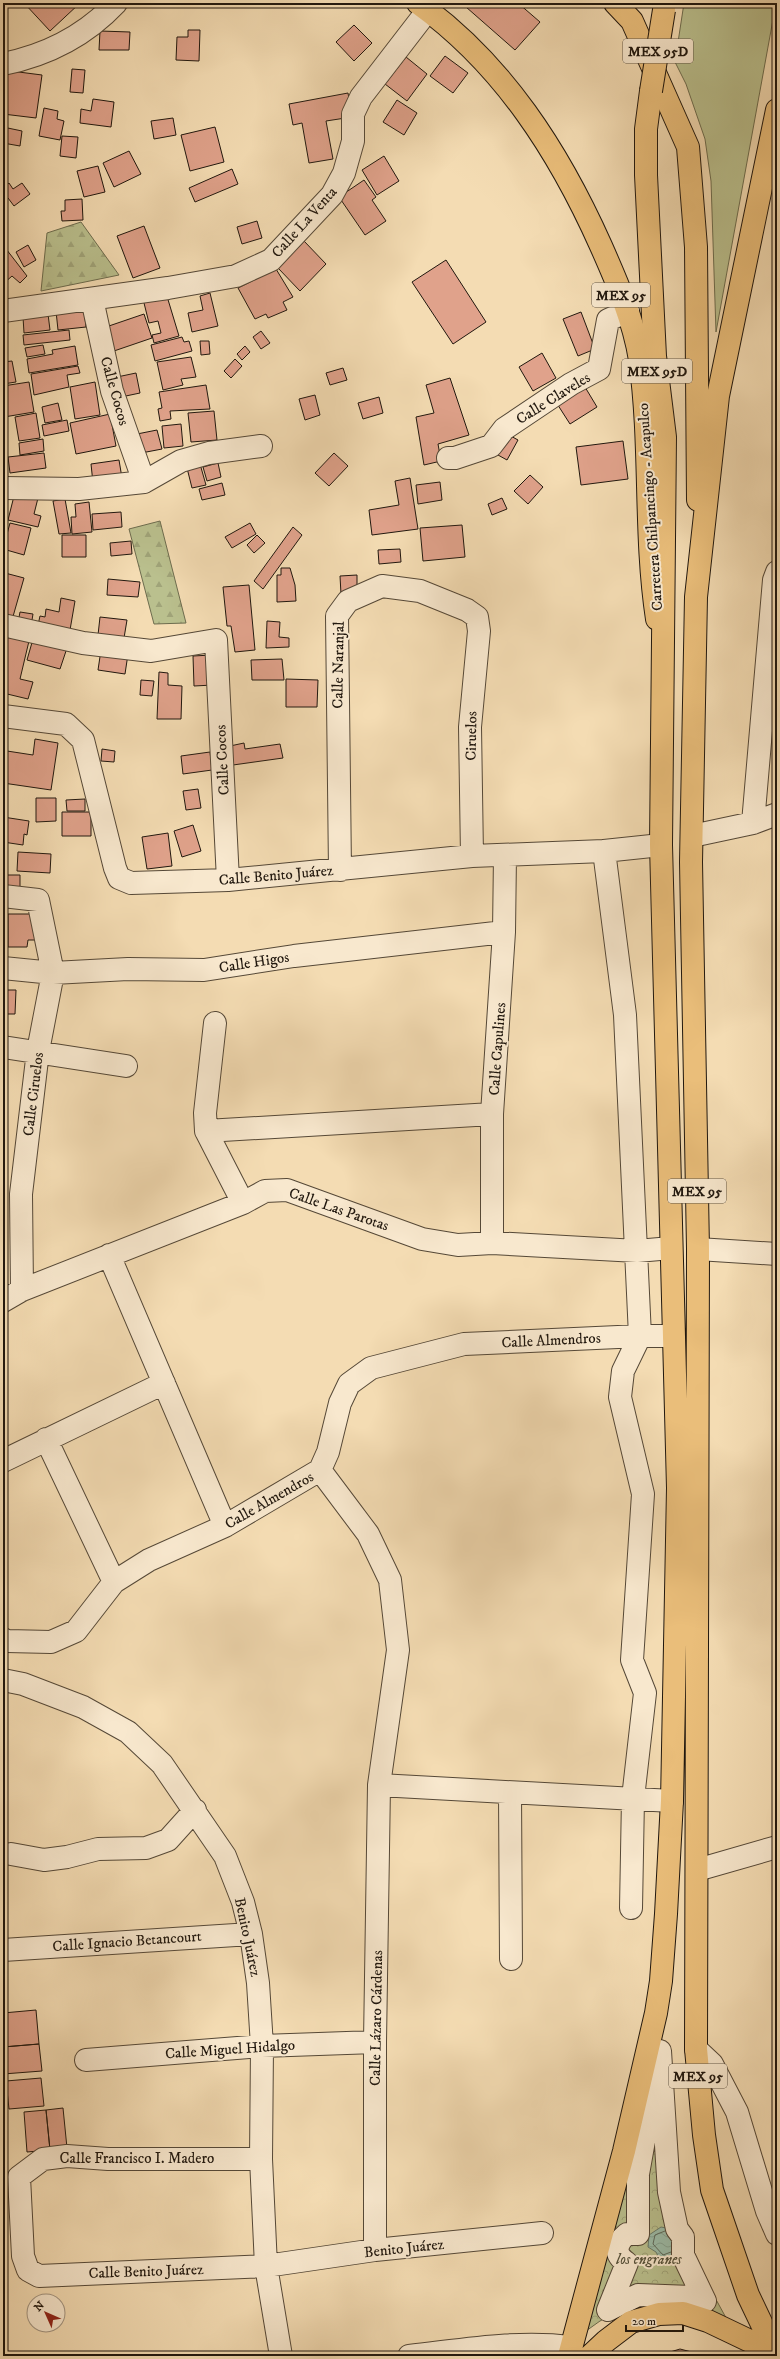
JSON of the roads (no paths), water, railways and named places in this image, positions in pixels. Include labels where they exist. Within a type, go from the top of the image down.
[{"type":"main road","name":"MEX 95","points":[[615,3],[632,21],[688,146],[696,247],[699,453],[692,836],[690,862],[698,1249],[696,2049],[704,2135],[712,2190],[748,2295],[776,2354]]},
{"type":"main road","name":"Carretera Chilpancingo - Acapulco","points":[[423,6],[448,26],[502,80],[539,129],[578,196],[613,272],[628,311],[640,360],[649,481],[652,587],[662,651]]},
{"type":"main road","name":"MEX 95D","points":[[662,651],[665,437],[655,356],[646,175],[646,130],[665,7]]},
{"type":"main road","points":[[696,597],[718,396],[777,110]]},
{"type":"main road","name":"MEX 95","points":[[577,2353],[656,2013],[665,1929],[672,1801],[678,1488],[661,845],[662,651]]},
{"type":"main road","points":[[577,2353],[606,2341],[631,2322],[659,2314],[683,2313],[708,2321],[776,2354]]},
{"type":"street","points":[[3,64],[58,48],[88,30],[116,3]]},
{"type":"street","name":"Calle La Venta","points":[[3,311],[92,299],[236,276],[271,260],[332,195],[344,173],[353,141],[353,114],[361,97],[423,6]]},
{"type":"street","name":"Calle Cocos","points":[[92,299],[112,391],[144,482]]},
{"type":"street","name":"Calle Claveles","points":[[448,458],[455,458],[491,446],[504,429],[571,384],[599,369],[608,320],[628,311]]},
{"type":"street","points":[[3,488],[79,489],[144,482],[181,461],[209,453],[261,446]]},
{"type":"street","points":[[753,823],[774,580],[777,572]]},
{"type":"street","name":"Calle Naranjal","points":[[340,870],[337,616],[348,601],[382,586],[420,591],[467,610],[477,617]]},
{"type":"street","name":"Ciruelos","points":[[472,856],[470,727],[479,631],[477,617]]},
{"type":"street","name":"Calle Cocos","points":[[3,625],[83,643],[151,651],[216,640],[228,880]]},
{"type":"street","name":"Calle Benito Juárez","points":[[3,716],[66,724],[83,740],[119,878],[131,883],[228,880],[472,856],[604,850],[661,845]]},
{"type":"street","points":[[692,836],[753,823],[777,814]]},
{"type":"street","points":[[604,850],[625,1015],[640,1336],[623,1371],[620,1397],[643,1494],[632,1660],[645,1692],[633,1798],[632,1908]]},
{"type":"street","name":"Calle Capulines","points":[[492,1243],[492,1114],[504,932],[505,855]]},
{"type":"street","name":"Calle Ciruelos","points":[[3,896],[38,900],[53,973],[38,1051],[21,1194],[22,1290]]},
{"type":"street","name":"Calle Higos","points":[[3,968],[53,973],[128,969],[204,970],[294,956],[504,932]]},
{"type":"street","points":[[214,1023],[205,1113],[206,1130],[243,1203]]},
{"type":"street","points":[[3,1047],[38,1051],[126,1066]]},
{"type":"street","points":[[206,1130],[492,1114]]},
{"type":"street","name":"Calle Las Parotas","points":[[3,1301],[22,1290],[243,1203],[265,1191],[287,1190],[422,1239],[458,1245],[492,1243],[637,1251],[671,1248]]},
{"type":"street","points":[[698,1249],[777,1254]]},
{"type":"street","points":[[109,1256],[225,1526]]},
{"type":"street","name":"Calle Almendros","points":[[3,1639],[7,1641],[51,1642],[76,1631],[114,1582],[149,1560],[225,1526],[320,1470],[328,1452],[340,1403],[349,1384],[371,1368],[464,1344],[640,1336],[673,1336]]},
{"type":"street","points":[[3,1461],[164,1383]]},
{"type":"street","points":[[46,1439],[114,1582]]},
{"type":"street","name":"Calle Lázaro Cárdenas","points":[[320,1470],[368,1534],[390,1580],[398,1650],[379,1786],[375,2042],[375,2250]]},
{"type":"street","name":"Benito Juárez","points":[[3,1680],[23,1684],[83,1707],[128,1732],[162,1764],[195,1810],[225,1856],[243,1902],[251,1934],[258,1983],[262,2046],[261,2159],[266,2266],[281,2356]]},
{"type":"street","points":[[379,1786],[672,1801]]},
{"type":"street","points":[[510,1793],[511,1959]]},
{"type":"street","points":[[11,1854],[44,1860],[67,1857],[98,1849],[146,1848],[168,1840],[195,1810]]},
{"type":"street","points":[[696,1870],[777,1847]]},
{"type":"street","name":"Calle Ignacio Betancourt","points":[[3,1950],[251,1934]]},
{"type":"street","name":"Calle Miguel Hidalgo","points":[[86,2060],[262,2046],[375,2042]]},
{"type":"street","points":[[696,2049],[712,2064],[737,2112],[767,2211],[777,2232]]},
{"type":"street","points":[[660,2051],[669,2192],[677,2228],[683,2237],[683,2255],[705,2301],[691,2297],[638,2295],[608,2310],[627,2263],[620,2258],[617,2250],[619,2241],[627,2234],[638,2234],[638,2174],[660,2051]]},
{"type":"street","name":"Calle Francisco I. Madero","points":[[28,2270],[23,2256],[19,2177],[43,2159],[67,2156],[108,2159],[261,2159]]},
{"type":"street","name":"Benito Juárez","points":[[266,2266],[375,2250],[542,2233]]},
{"type":"street","name":"Calle Benito Juárez","points":[[28,2270],[39,2276],[266,2266]]},
{"type":"street","points":[[409,2356],[504,2345],[543,2343],[577,2353]]},
{"type":"water","points":[[661,2227],[671,2229],[674,2254],[668,2258],[659,2258],[656,2252],[648,2247],[649,2235]]},
{"type":"park label","name":"los engranes","points":[[649,2259]]}]
